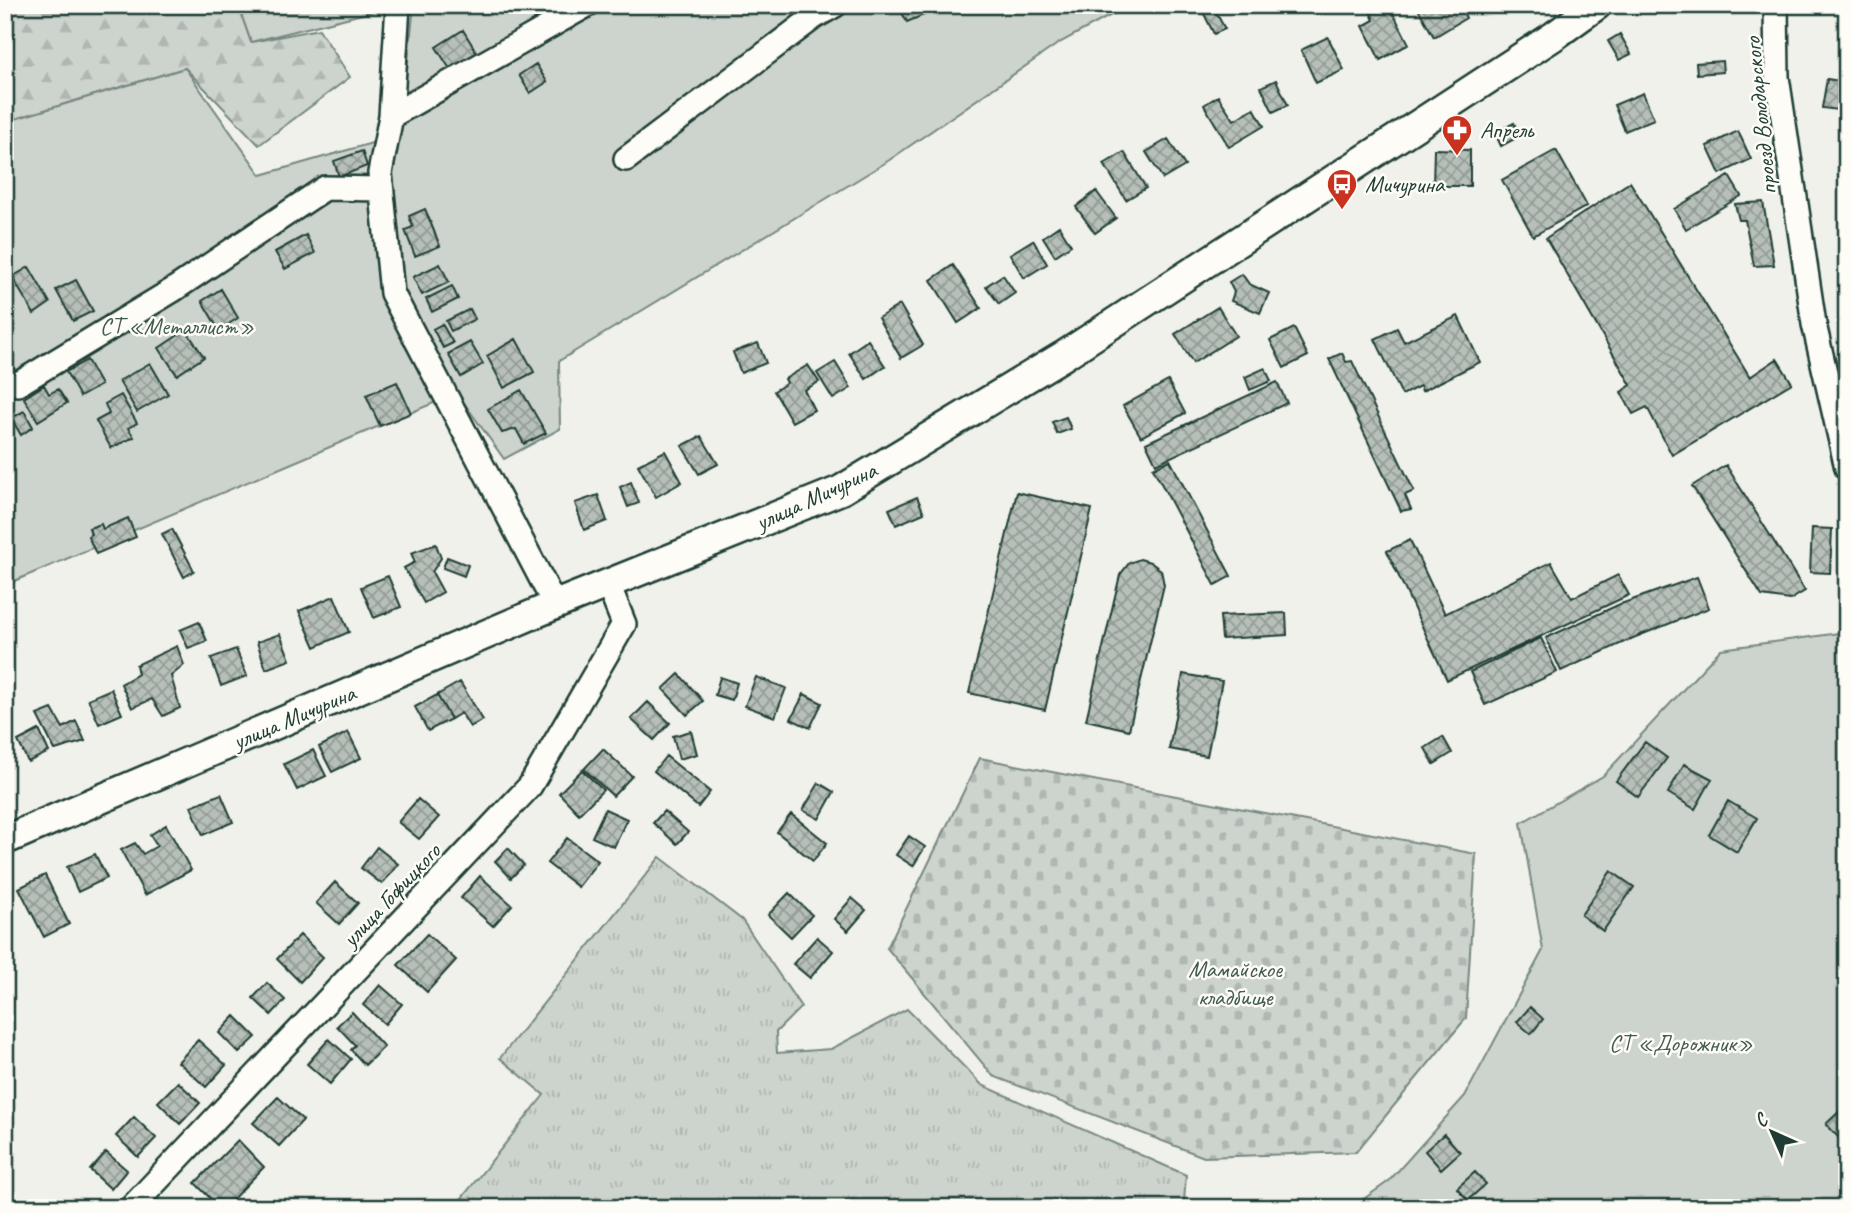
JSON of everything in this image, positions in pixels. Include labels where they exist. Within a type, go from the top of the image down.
[{"type":"street","points":[[398,5],[391,116],[380,173],[392,293],[555,605]]},
{"type":"street","points":[[391,116],[587,5]]},
{"type":"street","points":[[626,159],[803,25],[835,5]]},
{"type":"street","name":"улица Мичурина","points":[[5,840],[555,605],[841,490],[1063,356],[1554,36],[1597,5]]},
{"type":"street","name":"проезд Володарского","points":[[1776,5],[1777,77],[1814,324],[1847,468]]},
{"type":"street","points":[[18,384],[173,290],[325,188],[381,189]]},
{"type":"street","name":"улица Гофицкого","points":[[131,1208],[530,786],[624,624],[608,584]]},
{"type":"green space","points":[[5,5],[238,5],[251,42],[319,29],[350,77],[259,145],[185,68],[5,122]]},
{"type":"green space","points":[[238,5],[398,5],[251,42]]},
{"type":"green space","name":"СТ «Металлист»","points":[[414,5],[1130,5],[1059,43],[885,163],[559,361],[560,429],[504,459],[457,393],[5,585],[5,122],[185,68],[261,175],[400,135]]},
{"type":"green space","name":"СТ «Дорожник»","points":[[1847,632],[1847,1208],[1351,1208],[1389,1181],[1465,1096],[1543,950],[1521,823],[1603,776],[1721,649]]},
{"type":"green space","name":"Мамайское кладбище","points":[[980,758],[1476,854],[1466,1018],[1356,1152],[1204,1157],[993,1076],[887,948]]},
{"type":"green space","points":[[660,857],[742,920],[801,1007],[776,1032],[777,1053],[831,1049],[907,1009],[982,1085],[1186,1175],[1184,1202],[1179,1208],[454,1208],[544,1095],[500,1058]]},
{"type":"building","points":[[898,5],[928,5],[931,12],[907,22]]},
{"type":"building","points":[[1212,5],[1225,29],[1214,34],[1201,8]]},
{"type":"building","points":[[1367,5],[1389,5],[1409,44],[1380,60],[1363,26],[1374,20]]},
{"type":"building","points":[[1416,5],[1459,5],[1466,18],[1434,37]]},
{"type":"building","points":[[463,30],[477,53],[450,69],[436,47]]},
{"type":"building","points":[[1620,34],[1631,54],[1619,60],[1608,41]]},
{"type":"building","points":[[1328,37],[1344,70],[1316,83],[1301,50]]},
{"type":"building","points":[[1722,61],[1723,72],[1697,74],[1696,63]]},
{"type":"building","points":[[536,64],[547,82],[530,93],[519,75]]},
{"type":"building","points":[[1827,79],[1847,82],[1847,111],[1822,108]]},
{"type":"building","points":[[1276,80],[1288,105],[1273,112],[1261,87]]},
{"type":"building","points":[[1643,93],[1654,119],[1625,131],[1614,105]]},
{"type":"building","points":[[1218,96],[1234,120],[1254,108],[1264,126],[1229,147],[1204,105]]},
{"type":"building","points":[[1514,123],[1520,136],[1501,146],[1495,133]]},
{"type":"building","points":[[1738,131],[1751,159],[1720,174],[1707,146]]},
{"type":"building","points":[[1168,139],[1185,166],[1163,179],[1146,152]]},
{"type":"building","points":[[1434,149],[1470,150],[1470,186],[1433,186]]},
{"type":"building","points":[[1556,150],[1587,206],[1533,236],[1502,180]]},
{"type":"building","points":[[362,151],[367,166],[339,177],[334,161]]},
{"type":"building","points":[[1124,152],[1146,188],[1126,200],[1104,164]]},
{"type":"building","points":[[1729,176],[1741,196],[1686,229],[1674,209]]},
{"type":"building","points":[[1630,182],[1750,377],[1777,359],[1792,383],[1672,455],[1647,407],[1633,414],[1621,392],[1631,385],[1546,238]]},
{"type":"building","points":[[1096,191],[1116,218],[1095,233],[1076,207]]},
{"type":"building","points":[[1763,202],[1774,265],[1754,266],[1745,220],[1739,220],[1735,204]]},
{"type":"building","points":[[425,209],[440,246],[415,256],[405,230],[413,227],[409,216]]},
{"type":"building","points":[[1059,226],[1071,245],[1055,256],[1043,237]]},
{"type":"building","points":[[306,235],[315,253],[285,269],[275,252]]},
{"type":"building","points":[[1033,240],[1047,264],[1024,278],[1010,254]]},
{"type":"building","points":[[440,264],[449,282],[422,295],[413,277]]},
{"type":"building","points":[[953,265],[981,308],[958,323],[931,280]]},
{"type":"building","points":[[29,267],[50,303],[34,314],[12,277]]},
{"type":"building","points":[[1242,274],[1249,284],[1269,293],[1260,313],[1231,301],[1234,292],[1229,282]]},
{"type":"building","points":[[1003,275],[1015,293],[999,304],[986,286]]},
{"type":"building","points":[[76,280],[93,311],[73,321],[56,290]]},
{"type":"building","points":[[452,286],[458,299],[432,312],[426,299]]},
{"type":"building","points":[[221,289],[238,318],[219,330],[202,301]]},
{"type":"building","points":[[900,305],[923,345],[901,358],[878,318]]},
{"type":"building","points":[[1218,307],[1236,336],[1193,363],[1175,334]]},
{"type":"building","points":[[470,309],[475,319],[451,331],[446,321]]},
{"type":"building","points":[[1458,316],[1480,362],[1422,391],[1420,386],[1402,395],[1375,339],[1397,328],[1404,342]]},
{"type":"building","points":[[442,324],[453,343],[443,348],[433,329]]},
{"type":"building","points":[[1294,328],[1308,356],[1284,368],[1270,340]]},
{"type":"building","points":[[186,330],[204,357],[177,375],[159,348]]},
{"type":"building","points":[[516,339],[534,372],[504,388],[487,356]]},
{"type":"building","points":[[868,340],[885,366],[866,379],[849,353]]},
{"type":"building","points":[[470,342],[483,364],[461,377],[448,354]]},
{"type":"building","points":[[758,343],[766,363],[741,373],[733,352]]},
{"type":"building","points":[[1342,353],[1346,362],[1352,361],[1414,491],[1405,495],[1411,509],[1401,511],[1329,359]]},
{"type":"building","points":[[5,354],[16,373],[5,379]]},
{"type":"building","points":[[87,360],[101,385],[80,397],[66,372]]},
{"type":"building","points":[[835,362],[851,388],[833,399],[817,373]]},
{"type":"building","points":[[150,363],[168,394],[137,412],[119,381]]},
{"type":"building","points":[[808,365],[819,382],[804,390],[814,410],[792,422],[774,391],[787,383],[785,379]]},
{"type":"building","points":[[1265,368],[1271,381],[1250,390],[1245,377]]},
{"type":"building","points":[[1168,381],[1185,413],[1141,437],[1123,406]]},
{"type":"building","points":[[397,382],[411,413],[380,426],[366,395]]},
{"type":"building","points":[[1277,382],[1287,403],[1156,464],[1146,443]]},
{"type":"building","points":[[44,385],[49,394],[58,389],[67,403],[38,421],[24,398]]},
{"type":"building","points":[[521,390],[546,433],[524,444],[516,429],[502,433],[488,409]]},
{"type":"building","points":[[121,395],[137,423],[128,428],[134,437],[111,448],[96,421],[109,414],[105,404]]},
{"type":"building","points":[[24,411],[33,427],[21,435],[11,418]]},
{"type":"building","points":[[1066,417],[1071,429],[1057,434],[1052,422]]},
{"type":"building","points":[[701,436],[718,464],[699,474],[682,446]]},
{"type":"building","points":[[665,451],[682,482],[656,497],[638,465]]},
{"type":"building","points":[[1170,460],[1231,576],[1215,585],[1153,468]]},
{"type":"building","points":[[1726,465],[1805,591],[1790,600],[1762,596],[1692,486]]},
{"type":"building","points":[[631,482],[639,503],[628,507],[620,487]]},
{"type":"building","points":[[1017,492],[1092,509],[1045,710],[969,693]]},
{"type":"building","points":[[598,495],[607,521],[584,530],[575,503]]},
{"type":"building","points":[[917,497],[924,513],[896,525],[889,509]]},
{"type":"building","points":[[128,518],[136,537],[96,554],[88,536],[91,534],[89,528],[101,524],[103,529]]},
{"type":"building","points":[[1812,528],[1832,529],[1830,573],[1810,572]]},
{"type":"building","points":[[172,529],[194,571],[184,577],[162,534]]},
{"type":"building","points":[[1410,540],[1445,614],[1551,562],[1572,598],[1618,575],[1629,595],[1447,680],[1387,551]]},
{"type":"building","points":[[436,544],[441,558],[432,572],[443,592],[424,603],[404,568],[415,562],[411,553]]},
{"type":"building","points":[[447,557],[468,565],[464,576],[443,568]]},
{"type":"building","points":[[1140,559],[1161,570],[1164,585],[1129,730],[1086,720],[1120,575],[1129,563]]},
{"type":"building","points":[[388,576],[401,607],[374,618],[361,587]]},
{"type":"building","points":[[1697,577],[1709,608],[1633,638],[1561,671],[1546,638],[1618,605]]},
{"type":"building","points":[[334,596],[349,632],[315,647],[299,611]]},
{"type":"building","points":[[1286,613],[1287,635],[1222,639],[1220,616]]},
{"type":"building","points":[[199,622],[207,641],[188,648],[180,630]]},
{"type":"building","points":[[280,634],[290,660],[266,669],[257,642]]},
{"type":"building","points":[[1541,638],[1557,672],[1485,705],[1470,672]]},
{"type":"building","points":[[177,646],[184,665],[171,676],[180,708],[163,716],[152,699],[132,708],[121,684],[138,674],[136,665]]},
{"type":"building","points":[[236,649],[247,676],[221,686],[211,658]]},
{"type":"building","points":[[679,674],[703,701],[687,715],[663,689]]},
{"type":"building","points":[[1183,674],[1222,681],[1207,756],[1169,749]]},
{"type":"building","points":[[720,677],[737,683],[732,700],[715,695]]},
{"type":"building","points":[[756,677],[786,688],[775,717],[745,706]]},
{"type":"building","points":[[460,682],[483,720],[470,727],[461,713],[451,719],[437,695]]},
{"type":"building","points":[[111,689],[122,714],[99,724],[88,699]]},
{"type":"building","points":[[804,694],[822,703],[810,728],[791,719]]},
{"type":"building","points":[[437,695],[451,719],[428,731],[415,707]]},
{"type":"building","points":[[648,702],[670,723],[654,740],[631,719]]},
{"type":"building","points":[[52,709],[63,728],[76,721],[85,741],[55,750],[37,715]]},
{"type":"building","points":[[39,730],[49,752],[28,762],[18,741]]},
{"type":"building","points":[[691,731],[697,754],[679,759],[673,736]]},
{"type":"building","points":[[348,732],[361,758],[332,772],[319,747]]},
{"type":"building","points":[[1443,737],[1452,753],[1434,764],[1425,748]]},
{"type":"building","points":[[1645,742],[1667,758],[1638,797],[1616,781]]},
{"type":"building","points":[[603,749],[632,776],[613,796],[584,769]]},
{"type":"building","points":[[313,750],[326,776],[297,790],[284,764]]},
{"type":"building","points":[[666,756],[710,792],[698,807],[654,771]]},
{"type":"building","points":[[1684,764],[1712,779],[1695,809],[1668,793]]},
{"type":"building","points":[[582,770],[603,790],[579,814],[559,793]]},
{"type":"building","points":[[819,783],[834,792],[819,819],[803,810]]},
{"type":"building","points":[[221,794],[233,822],[203,835],[191,806]]},
{"type":"building","points":[[418,799],[439,817],[419,839],[398,822]]},
{"type":"building","points":[[1728,801],[1757,818],[1737,852],[1709,835]]},
{"type":"building","points":[[605,809],[627,819],[614,847],[592,837]]},
{"type":"building","points":[[664,811],[688,832],[677,844],[653,823]]},
{"type":"building","points":[[791,814],[827,843],[813,861],[777,832]]},
{"type":"building","points":[[166,825],[191,870],[145,895],[121,850],[135,843],[143,854],[157,846],[150,835]]},
{"type":"building","points":[[909,836],[925,847],[913,866],[896,855]]},
{"type":"building","points":[[567,838],[598,861],[578,887],[547,863]]},
{"type":"building","points":[[377,847],[398,864],[382,884],[361,868]]},
{"type":"building","points":[[508,848],[524,865],[511,878],[495,861]]},
{"type":"building","points":[[95,854],[107,878],[78,892],[67,867]]},
{"type":"building","points":[[1611,871],[1634,887],[1603,931],[1581,915]]},
{"type":"building","points":[[45,875],[69,924],[44,937],[19,888]]},
{"type":"building","points":[[480,876],[512,905],[493,926],[461,898]]},
{"type":"building","points":[[335,882],[358,903],[339,924],[316,903]]},
{"type":"building","points":[[789,893],[812,915],[791,937],[768,915]]},
{"type":"building","points":[[852,898],[866,910],[848,931],[834,919]]},
{"type":"building","points":[[427,934],[456,960],[427,992],[398,965]]},
{"type":"building","points":[[300,935],[323,957],[300,982],[277,959]]},
{"type":"building","points":[[817,937],[833,951],[810,978],[793,964]]},
{"type":"building","points":[[267,983],[285,1000],[271,1015],[253,998]]},
{"type":"building","points":[[380,985],[402,1004],[385,1024],[363,1005]]},
{"type":"building","points":[[1530,1007],[1543,1019],[1531,1034],[1517,1022]]},
{"type":"building","points":[[352,1012],[384,1047],[365,1065],[351,1050],[355,1045],[337,1026]]},
{"type":"building","points":[[235,1016],[256,1037],[239,1053],[219,1033]]},
{"type":"building","points":[[329,1039],[351,1059],[330,1084],[307,1064]]},
{"type":"building","points":[[198,1040],[226,1065],[206,1087],[178,1062]]},
{"type":"building","points":[[178,1082],[200,1103],[180,1124],[158,1102]]},
{"type":"building","points":[[278,1097],[303,1120],[279,1146],[253,1123]]},
{"type":"building","points":[[1841,1110],[1847,1116],[1847,1133],[1840,1139],[1826,1124]]},
{"type":"building","points":[[134,1117],[156,1138],[138,1157],[116,1136]]},
{"type":"building","points":[[1444,1134],[1460,1152],[1441,1169],[1425,1151]]},
{"type":"building","points":[[238,1140],[264,1167],[224,1208],[220,1208],[195,1183]]},
{"type":"building","points":[[106,1152],[127,1170],[111,1189],[90,1170]]},
{"type":"building","points":[[1475,1172],[1486,1184],[1468,1200],[1457,1188]]},
{"type":"place","name":"Апрель","points":[[1457,157]]},
{"type":"place","name":"Мичурина","points":[[1342,211]]}]
